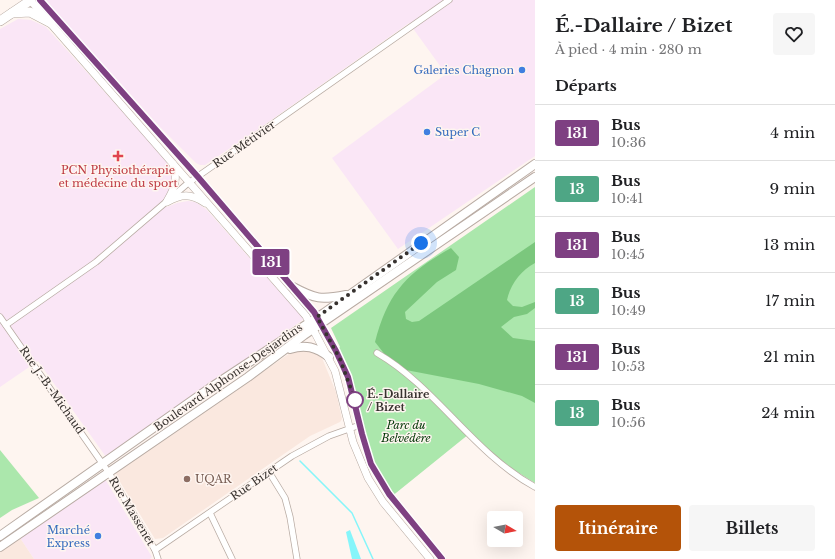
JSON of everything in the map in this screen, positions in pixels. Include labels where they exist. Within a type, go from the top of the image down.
[{"type":"main road","points":[[0,21],[31,0]]},
{"type":"main road","points":[[12,13],[30,12],[50,23]]},
{"type":"main road","name":"Boulevard Alphonse-Desjardins","points":[[0,547],[109,473],[314,329],[320,320],[350,294],[535,164]]},
{"type":"main road","name":"Boulevard Alphonse-Desjardins","points":[[0,536],[210,388],[310,321],[320,320],[535,177]]},
{"type":"main road","points":[[293,287],[317,299],[326,299],[350,294]]},
{"type":"main road","points":[[283,351],[305,346],[316,348],[329,357]]},
{"type":"street","points":[[31,0],[310,321],[329,357],[342,394],[350,428],[362,464],[378,495],[430,559]]},
{"type":"street","points":[[40,0],[198,177],[320,320],[348,377],[368,454],[384,487],[442,559]]},
{"type":"street","name":"Rue Métivier","points":[[6,325],[96,262],[190,182],[449,0]]},
{"type":"street","points":[[166,202],[172,193],[176,181],[171,160]]},
{"type":"street","points":[[166,202],[180,196],[190,195],[213,208]]},
{"type":"street","name":"Rue J.-B.-Michaud","points":[[0,316],[103,464]]},
{"type":"street","points":[[377,352],[394,362],[420,384],[488,454],[535,487]]},
{"type":"street","name":"Rue Bizet","points":[[155,550],[309,446],[329,436],[360,425]]},
{"type":"street","name":"Rue Massenet","points":[[103,464],[155,550],[158,559]]},
{"type":"street","points":[[269,472],[285,498],[298,559]]},
{"type":"street","points":[[210,512],[232,559]]},
{"type":"shaded area","points":[[45,0],[535,0],[535,156],[398,249],[332,158],[446,74],[409,23],[257,130],[205,165],[200,165],[196,163],[160,127]]},
{"type":"shaded area","points":[[18,19],[31,20],[46,27],[167,161],[172,176],[171,186],[163,202],[167,207],[188,201],[195,202],[206,209],[304,319],[106,457],[38,361],[0,387],[0,29]]},
{"type":"shaded area","points":[[299,350],[316,353],[322,358],[336,392],[342,419],[340,422],[310,436],[163,538],[155,539],[114,472],[169,437],[293,351]]},
{"type":"shaded area","points":[[105,479],[152,557],[150,559],[34,559],[20,538]]},
{"type":"shaded area","points":[[20,538],[34,559],[0,559],[0,552]]},
{"type":"green space","name":"Parc du Belvédère","points":[[535,187],[535,483],[488,454],[469,434],[391,497],[371,464],[336,351],[340,347],[331,328]]},
{"type":"green space","points":[[535,242],[535,263],[517,278],[508,294],[507,300],[513,306],[522,307],[535,302],[535,308],[527,314],[514,317],[501,327],[513,338],[535,341],[535,403],[522,396],[479,384],[406,370],[386,356],[375,342],[386,310],[393,297],[411,276],[422,266],[436,257],[451,248],[459,257],[456,270],[437,282],[405,312],[406,319],[412,322],[419,321]]},
{"type":"green space","points":[[0,450],[39,498],[12,510],[0,518]]},
{"type":"water","points":[[350,530],[361,559],[352,559],[346,532]]},
{"type":"waterway","points":[[300,461],[352,513],[373,559]]},
{"type":"bus line","name":"131","points":[[40,0],[198,177],[314,312],[322,324],[348,377],[371,464],[389,494],[442,559]]},
{"type":"place","name":"Galeries Chagnon","points":[[522,70]]},
{"type":"place","name":"Super C","points":[[427,132]]},
{"type":"place","name":"PCN Physiothérapie et médecine du sport","points":[[118,156]]},
{"type":"place","name":"É.-Dallaire / Bizet","points":[[355,400]]},
{"type":"place","name":"UQAR","points":[[187,479]]},
{"type":"place","name":"Marché Express","points":[[98,536]]},
{"type":"route","points":[[355,400],[348,377],[340,359],[317,317],[421,243]]}]
